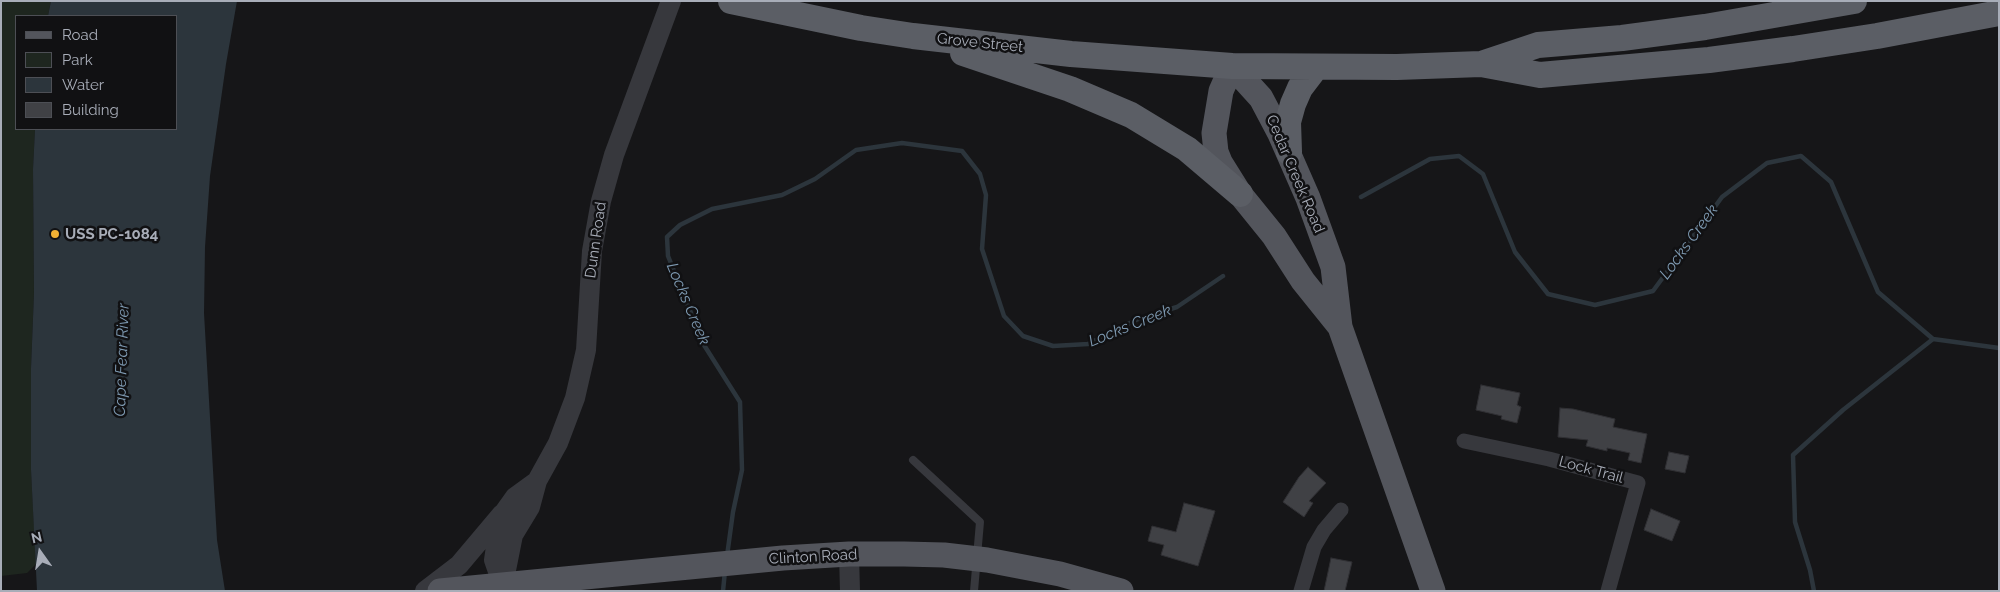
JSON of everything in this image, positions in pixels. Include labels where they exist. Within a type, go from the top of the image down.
[{"type":"highway","points":[[1481,64],[1538,45],[1622,38],[1705,27],[1854,1]]},
{"type":"highway","name":"Grove Street","points":[[745,3],[860,28],[912,36],[1071,54],[1232,66],[1398,67],[1481,64]]},
{"type":"highway","points":[[1481,64],[1540,75],[1634,67],[1793,49],[1999,13]]},
{"type":"highway","points":[[912,36],[1070,89],[1131,115],[1187,149],[1240,194]]},
{"type":"highway","points":[[1289,152],[1288,122],[1293,104],[1300,88],[1316,67]]},
{"type":"main road","name":"Cedar Creek Road","points":[[1340,327],[1303,281],[1274,236],[1240,194],[1220,162],[1214,133],[1221,91],[1232,66],[1261,98],[1289,152],[1333,267],[1340,327],[1433,591]]},
{"type":"main road","name":"Clinton Road","points":[[440,591],[502,585],[557,586],[630,574],[782,558],[849,554],[944,555],[976,559],[1060,574],[1122,591]]},
{"type":"street","name":"Dunn Road","points":[[502,585],[513,536],[530,508],[537,481],[558,443],[575,398],[586,350],[592,251],[601,201],[614,155],[671,1]]},
{"type":"street","name":"Lock Trail","points":[[1464,441],[1549,459],[1638,483],[1608,591]]},
{"type":"street","name":"Dunn Road","points":[[502,585],[494,560],[505,511],[515,497],[537,481]]},
{"type":"street","points":[[1301,591],[1314,547],[1327,526],[1341,510]]},
{"type":"street","points":[[425,591],[459,565],[505,511]]},
{"type":"street","points":[[849,554],[850,591]]},
{"type":"lane","points":[[913,460],[980,522],[974,591]]},
{"type":"green space","points":[[1,1],[51,1],[48,15],[15,15],[15,130],[35,130],[31,470],[36,564],[27,573],[1,576]]},
{"type":"water","name":"Cape Fear River","points":[[51,1],[237,1],[210,176],[205,247],[204,313],[217,540],[225,591],[37,591],[31,470],[35,130],[178,130],[178,15],[48,15]]},
{"type":"building","points":[[1481,385],[1520,393],[1517,405],[1521,407],[1517,423],[1501,419],[1502,416],[1476,410]]},
{"type":"building","points":[[1560,408],[1573,409],[1615,419],[1613,427],[1647,434],[1641,463],[1628,460],[1630,453],[1607,448],[1607,451],[1586,446],[1588,440],[1558,437]]},
{"type":"building","points":[[1669,452],[1689,456],[1685,473],[1665,469]]},
{"type":"building","points":[[1308,467],[1326,483],[1309,501],[1313,503],[1304,517],[1283,502],[1299,477]]},
{"type":"building","points":[[1184,503],[1215,511],[1198,566],[1161,555],[1164,545],[1148,541],[1152,526],[1176,532]]},
{"type":"building","points":[[1651,509],[1680,521],[1672,541],[1644,530]]},
{"type":"building","points":[[1331,558],[1352,562],[1345,591],[1324,591]]},
{"type":"waterway","name":"Locks Creek","points":[[727,556],[733,512],[742,470],[740,402],[704,345],[668,256],[667,237],[680,225],[712,209],[782,195],[815,179],[856,150],[902,143],[962,151],[980,174],[986,195],[982,249],[1004,316],[1023,336],[1053,346],[1088,344],[1138,319],[1177,307],[1223,276]]},
{"type":"waterway","name":"Locks Creek","points":[[1361,197],[1430,159],[1459,156],[1483,174],[1515,252],[1548,294],[1595,305],[1653,291],[1722,197],[1767,163],[1801,156],[1831,182],[1878,292],[1933,339],[1999,348]]},
{"type":"waterway","points":[[1814,591],[1810,570],[1795,522],[1793,455],[1843,410],[1933,339]]},
{"type":"waterway","name":"Locks Creek","points":[[723,591],[725,571]]},
{"type":"place","name":"USS PC-1084","points":[[55,234]]}]
